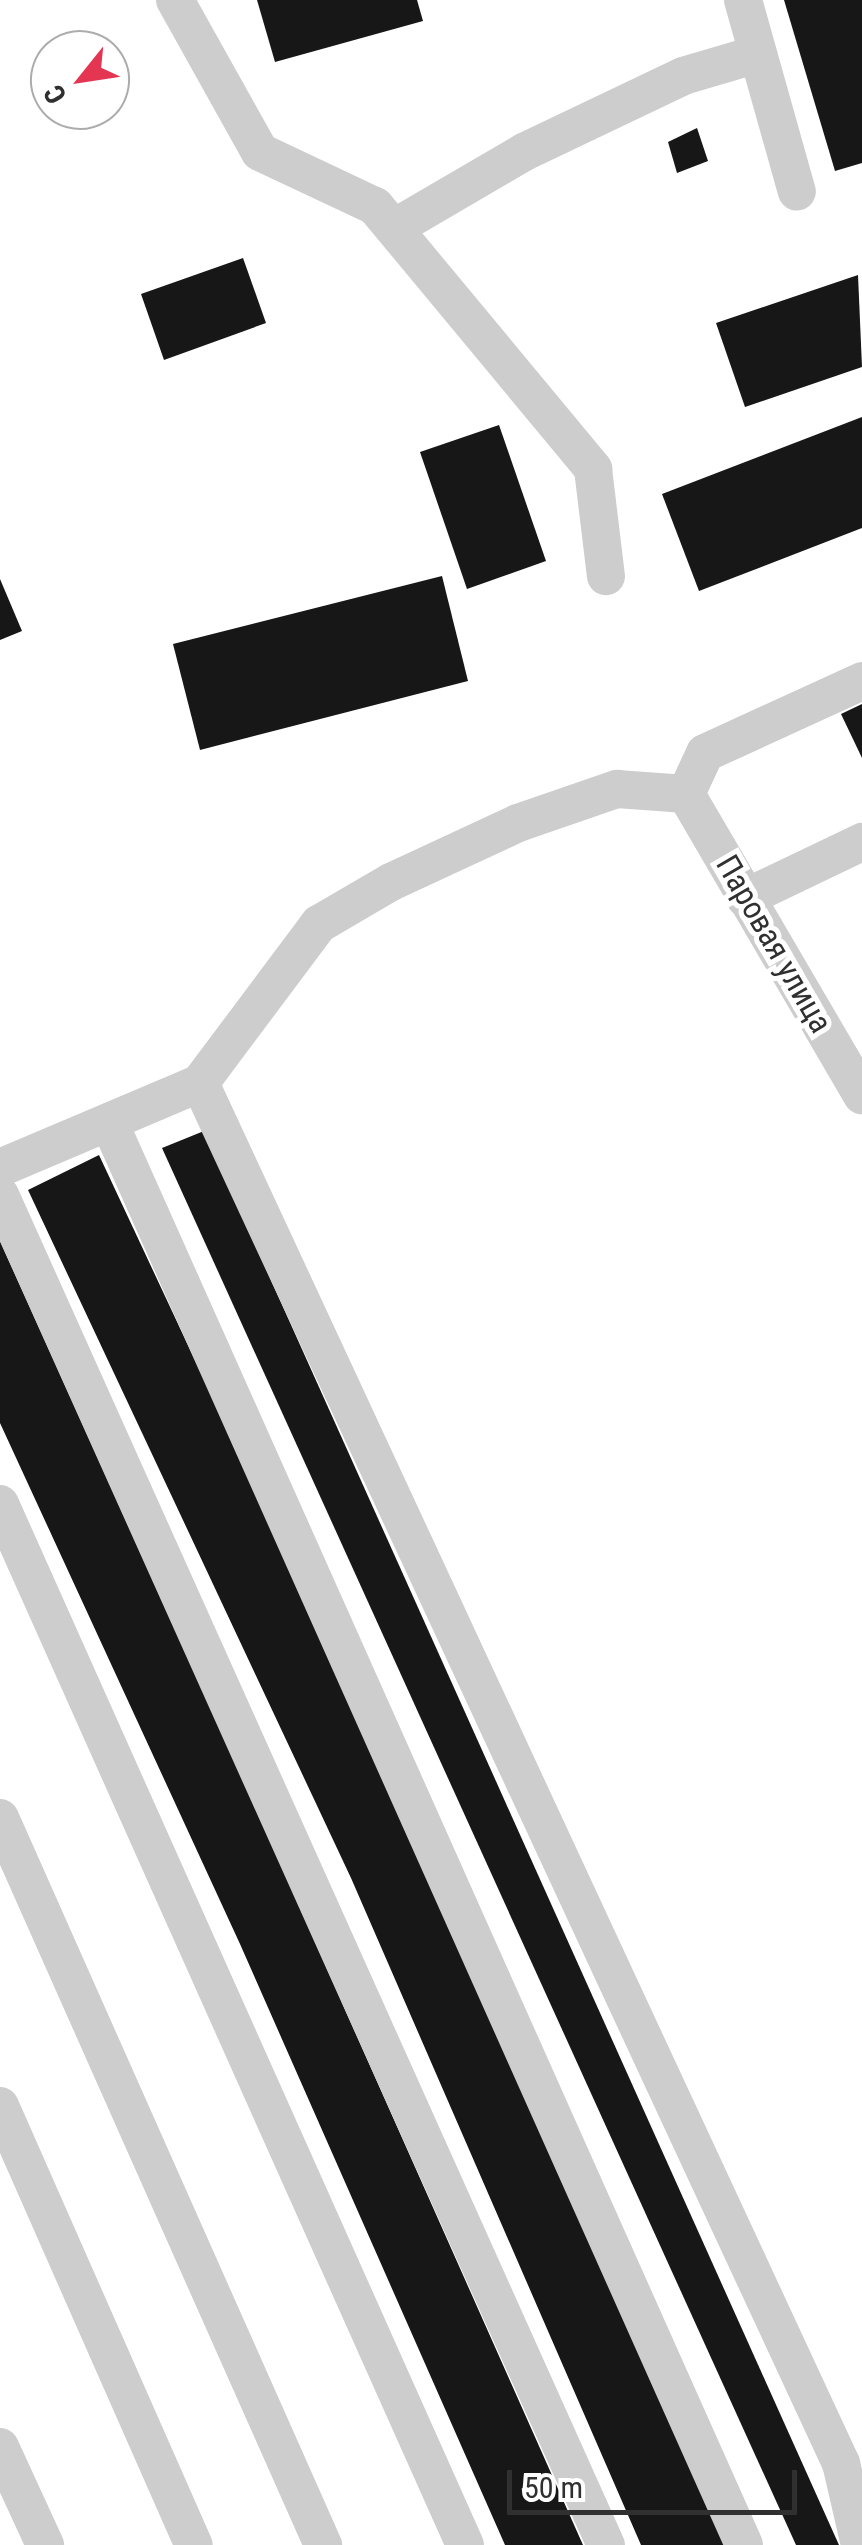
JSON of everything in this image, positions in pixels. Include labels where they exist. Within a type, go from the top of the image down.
[{"type":"street","points":[[176,0],[260,152],[376,206],[593,468],[606,576]]},
{"type":"street","points":[[743,0],[797,192]]},
{"type":"street","points":[[394,228],[524,152],[683,76],[758,54]]},
{"type":"street","points":[[0,1168],[200,1083],[320,924],[391,882],[518,823],[617,789],[686,794],[705,753],[862,681]]},
{"type":"street","name":"Паровая улица","points":[[686,794],[862,1094]]},
{"type":"street","points":[[745,898],[862,842]]},
{"type":"street","points":[[200,1083],[841,2462],[860,2545]]},
{"type":"street","points":[[110,1122],[744,2545]]},
{"type":"street","points":[[0,1195],[606,2545]]},
{"type":"street","points":[[0,1504],[465,2545]]},
{"type":"street","points":[[0,1818],[323,2545]]},
{"type":"street","points":[[0,2106],[194,2545]]},
{"type":"street","points":[[0,2446],[44,2545]]},
{"type":"building","points":[[257,0],[417,0],[423,21],[275,62]]},
{"type":"building","points":[[784,0],[862,0],[862,163],[835,171]]},
{"type":"building","points":[[697,128],[708,161],[677,173],[668,142]]},
{"type":"building","points":[[243,258],[266,323],[164,360],[141,294]]},
{"type":"building","points":[[858,275],[862,367],[745,407],[716,323]]},
{"type":"building","points":[[862,417],[862,528],[699,591],[662,494]]},
{"type":"building","points":[[499,425],[546,561],[467,589],[420,452]]},
{"type":"building","points":[[442,576],[468,681],[200,750],[173,644]]},
{"type":"building","points":[[0,579],[22,631],[0,640]]},
{"type":"building","points":[[862,704],[862,758],[841,714]]},
{"type":"building","points":[[204,1131],[839,2545],[796,2545],[162,1148]]},
{"type":"building","points":[[99,1155],[324,1636],[724,2545],[641,2545],[351,1878],[28,1190]]},
{"type":"building","points":[[0,1241],[583,2545],[505,2545],[240,1944],[0,1423]]}]
